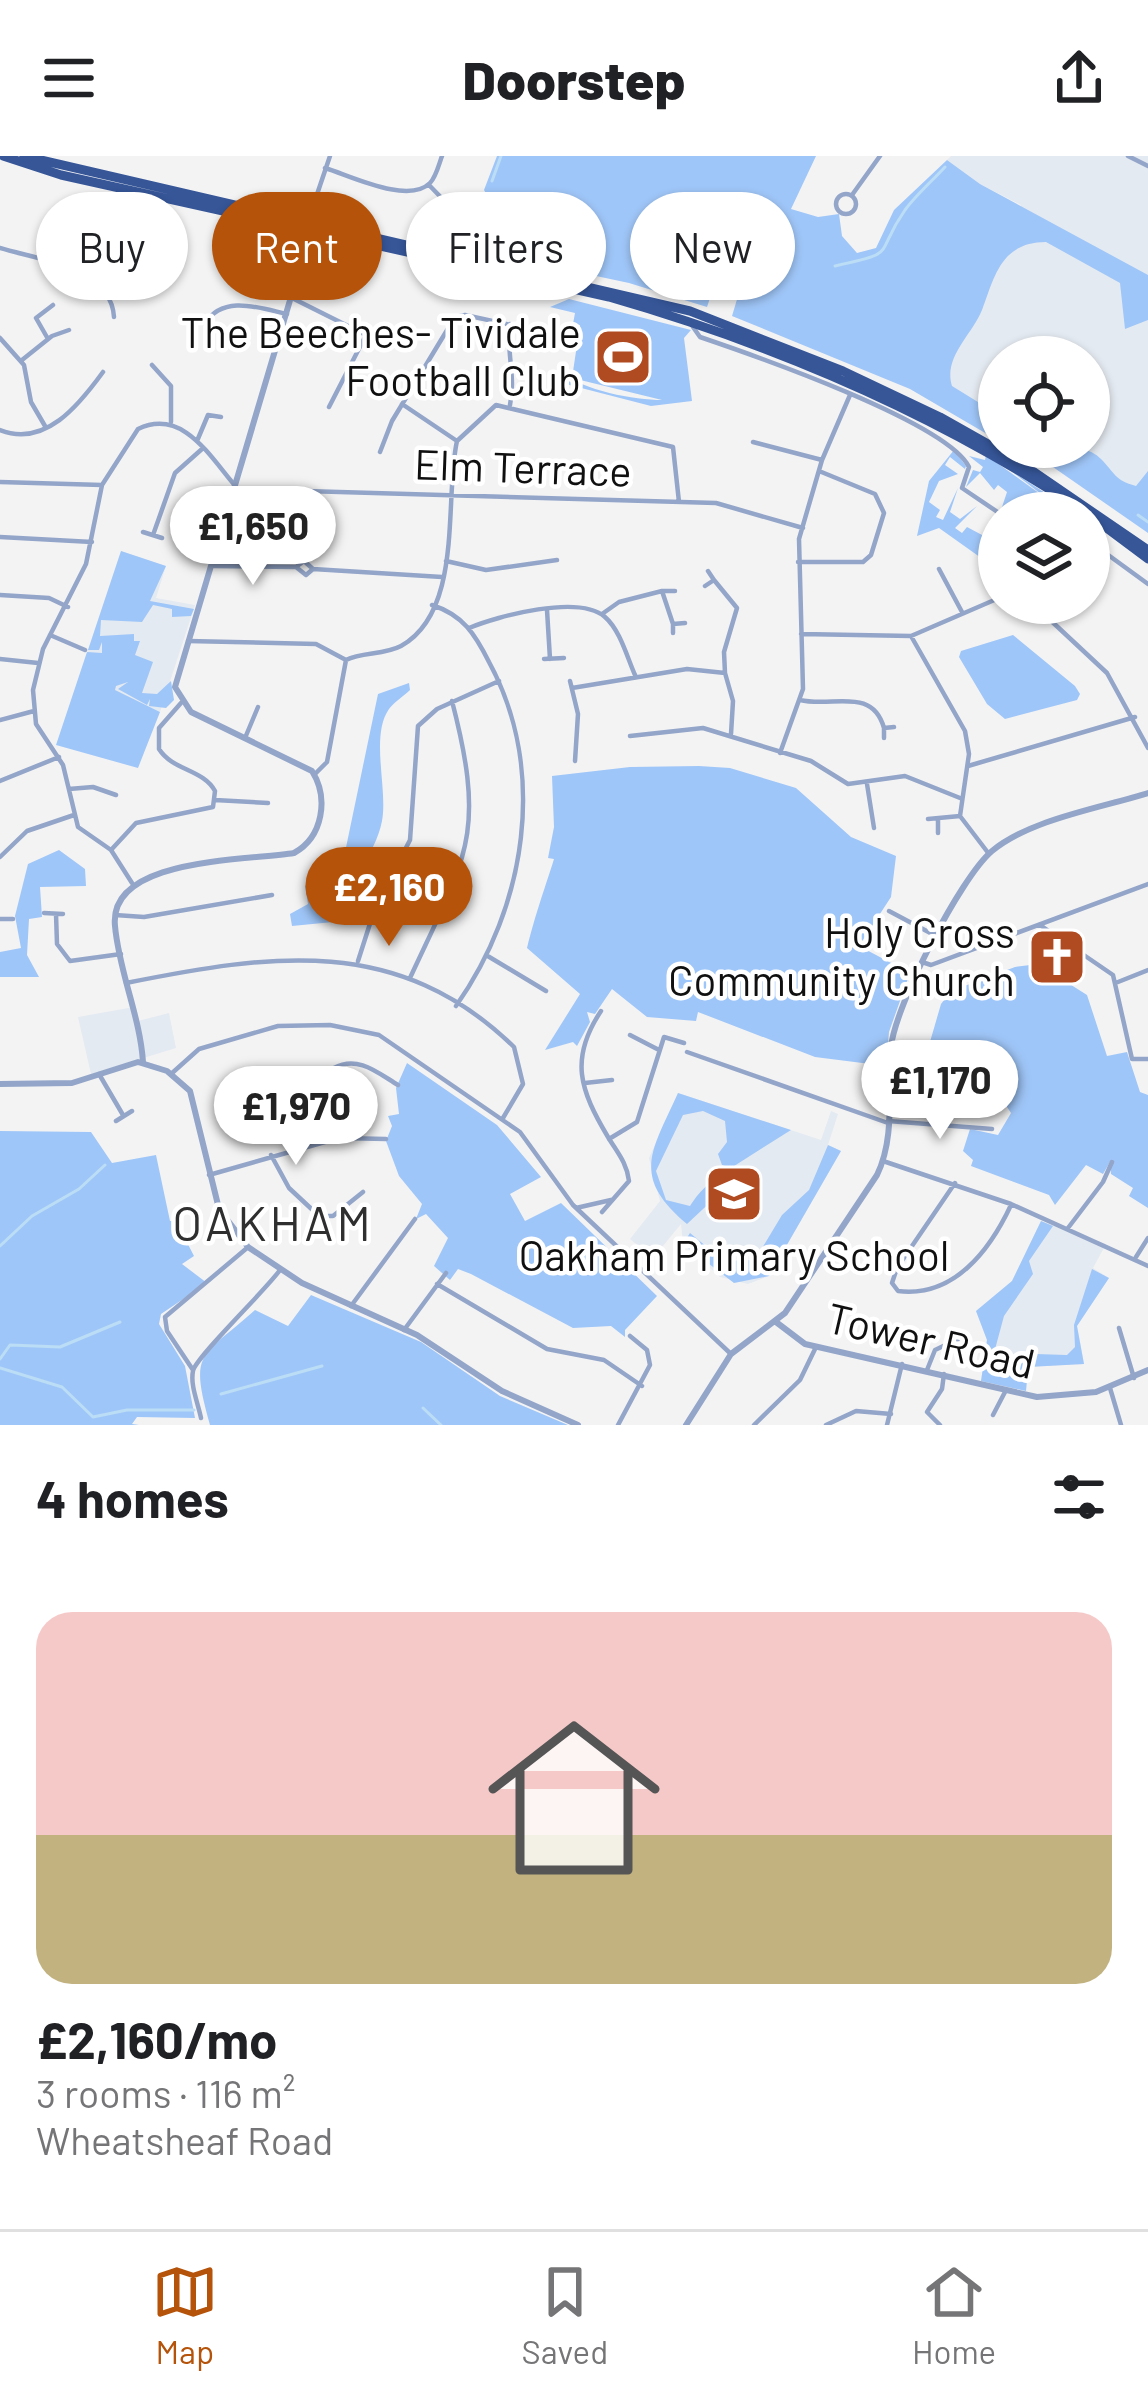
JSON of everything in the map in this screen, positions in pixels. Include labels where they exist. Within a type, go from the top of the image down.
[{"type":"highway","points":[[3,156],[212,208]]},
{"type":"highway","points":[[24,156],[62,171],[212,200]]},
{"type":"highway","points":[[382,236],[670,306],[1018,461],[1148,550]]},
{"type":"highway","points":[[382,249],[689,320],[854,385],[1016,466],[1055,492]]},
{"type":"highway","points":[[1110,530],[1148,559]]},
{"type":"street","points":[[318,192],[330,156]]},
{"type":"street","points":[[429,185],[442,156]]},
{"type":"street","points":[[851,196],[880,156]]},
{"type":"street","points":[[1129,156],[1148,166]]},
{"type":"street","points":[[326,168],[395,190],[429,185]]},
{"type":"street","points":[[429,185],[436,192]]},
{"type":"street","points":[[0,248],[94,279],[111,299],[114,317]]},
{"type":"street","points":[[143,1062],[115,915],[132,883],[160,871],[303,849],[319,820],[322,794],[314,774],[182,703],[175,687],[291,300]]},
{"type":"street","points":[[296,300],[365,335],[329,407]]},
{"type":"street","points":[[48,339],[36,318],[53,305]]},
{"type":"street","points":[[205,325],[219,309],[238,305],[287,314]]},
{"type":"street","points":[[380,452],[401,404],[455,317],[544,332]]},
{"type":"street","points":[[509,324],[507,346],[515,368],[510,405]]},
{"type":"street","points":[[22,360],[48,339],[69,330]]},
{"type":"street","points":[[0,338],[22,360],[31,402],[46,428]]},
{"type":"street","points":[[152,365],[171,386],[171,422]]},
{"type":"street","points":[[0,430],[22,436],[46,428],[76,406],[103,372]]},
{"type":"street","points":[[780,754],[800,700],[798,562],[803,528],[822,460],[854,385],[956,446],[969,466],[962,488],[978,499]]},
{"type":"street","points":[[401,404],[457,441]]},
{"type":"street","points":[[188,641],[316,644],[346,660],[401,646],[432,605],[442,577],[457,441],[496,405],[673,447],[679,502]]},
{"type":"street","points":[[196,442],[208,415],[221,417]]},
{"type":"street","points":[[171,422],[238,489]]},
{"type":"street","points":[[132,883],[111,850],[83,832],[74,815],[59,757],[34,711],[38,663],[68,607],[92,542],[102,485],[138,429],[171,422]]},
{"type":"street","points":[[753,442],[822,460]]},
{"type":"street","points":[[153,535],[172,476],[202,449]]},
{"type":"street","points":[[798,562],[863,562],[871,555],[884,513],[875,494],[819,471]]},
{"type":"street","points":[[0,482],[102,485]]},
{"type":"street","name":"Elm Terrace","points":[[238,489],[726,505],[803,528]]},
{"type":"street","points":[[143,532],[162,538]]},
{"type":"street","points":[[0,538],[92,542]]},
{"type":"street","points":[[1110,556],[1148,584]]},
{"type":"street","points":[[446,561],[486,570],[557,560]]},
{"type":"street","points":[[214,566],[296,567],[304,561],[313,569],[442,577]]},
{"type":"street","points":[[939,569],[962,612]]},
{"type":"street","points":[[708,571],[737,608],[726,644],[725,673],[733,701],[731,734]]},
{"type":"street","points":[[705,586],[714,580]]},
{"type":"street","points":[[662,591],[674,633]]},
{"type":"street","points":[[602,614],[619,602],[675,591]]},
{"type":"street","points":[[0,595],[49,598],[68,607]]},
{"type":"street","points":[[432,605],[458,616],[469,628],[500,681],[519,750],[522,817],[514,882],[486,955],[456,1006]]},
{"type":"street","points":[[469,628],[500,616],[580,606],[602,614],[635,675]]},
{"type":"street","points":[[801,634],[911,637],[978,606]]},
{"type":"street","points":[[547,610],[547,658],[564,658]]},
{"type":"street","points":[[674,623],[685,623]]},
{"type":"street","points":[[1054,624],[1107,673],[1148,748]]},
{"type":"street","points":[[50,635],[85,650]]},
{"type":"street","points":[[911,637],[965,731],[968,766],[960,816],[989,854]]},
{"type":"street","points":[[0,659],[38,663]]},
{"type":"street","points":[[314,774],[327,762],[346,660]]},
{"type":"street","points":[[575,761],[580,747],[571,684],[687,669],[725,673]]},
{"type":"street","points":[[358,961],[375,908],[410,839],[417,799],[415,733],[423,719],[452,701],[500,681]]},
{"type":"street","points":[[800,700],[866,703],[877,711],[884,738]]},
{"type":"street","points":[[410,978],[456,880],[469,834],[470,768],[452,701]]},
{"type":"street","points":[[182,703],[159,728],[159,749],[172,764],[209,781],[215,800]]},
{"type":"street","points":[[244,738],[257,707]]},
{"type":"street","points":[[0,720],[34,711]]},
{"type":"street","points":[[968,766],[1135,717]]},
{"type":"street","points":[[638,724],[640,732]]},
{"type":"street","points":[[630,736],[696,727],[811,761],[838,781],[867,784],[904,776],[960,798]]},
{"type":"street","points":[[884,728],[894,727]]},
{"type":"street","points":[[568,749],[580,747]]},
{"type":"street","points":[[0,781],[59,757]]},
{"type":"street","points":[[867,784],[874,828]]},
{"type":"street","points":[[69,789],[98,788],[116,795]]},
{"type":"street","points":[[686,1425],[731,1354],[776,1322],[884,1161],[891,1043],[922,962],[989,854],[1053,823],[1148,793]]},
{"type":"street","points":[[215,800],[268,803]]},
{"type":"street","points":[[111,850],[136,823],[204,812],[215,800]]},
{"type":"street","points":[[860,815],[871,813]]},
{"type":"street","points":[[0,857],[27,831],[74,815]]},
{"type":"street","points":[[928,819],[960,816]]},
{"type":"street","points":[[938,820],[938,833]]},
{"type":"street","points":[[922,962],[931,965],[1148,884]]},
{"type":"street","points":[[115,915],[144,917],[272,895]]},
{"type":"street","points":[[889,910],[936,936]]},
{"type":"street","points":[[44,913],[59,914],[57,944],[66,959],[85,963],[121,954]]},
{"type":"street","points":[[0,920],[14,919]]},
{"type":"street","points":[[1040,926],[1118,982],[1134,1062],[1148,1059]]},
{"type":"street","points":[[486,955],[532,981],[543,994]]},
{"type":"street","points":[[126,983],[279,959],[358,961],[410,978],[518,1054],[523,1084],[503,1118]]},
{"type":"street","points":[[1118,982],[1148,970]]},
{"type":"street","points":[[575,1206],[611,1200],[626,1190],[628,1174],[585,1083],[580,1049],[591,1018],[601,1011]]},
{"type":"street","points":[[171,1074],[199,1049],[266,1029],[344,1026],[393,1042],[503,1118],[589,1221],[731,1354]]},
{"type":"street","points":[[630,1035],[659,1050]]},
{"type":"street","points":[[609,1139],[638,1122],[664,1037],[684,1043]]},
{"type":"street","points":[[688,1052],[888,1122],[992,1129]]},
{"type":"street","points":[[0,1084],[72,1083],[143,1062],[171,1074],[192,1095],[224,1221],[248,1246],[280,1270],[404,1330],[502,1391],[578,1425]]},
{"type":"street","points":[[338,1138],[328,1082],[334,1068],[348,1062],[398,1085]]},
{"type":"street","points":[[99,1073],[123,1115]]},
{"type":"street","points":[[585,1083],[612,1080]]},
{"type":"street","points":[[265,1093],[328,1082]]},
{"type":"street","points":[[116,1121],[132,1111]]},
{"type":"street","points":[[209,1175],[338,1138],[386,1139]]},
{"type":"street","points":[[271,1155],[289,1188],[319,1216],[333,1216],[357,1194]]},
{"type":"street","points":[[884,1161],[1011,1204],[1148,1266]]},
{"type":"street","points":[[1068,1228],[1112,1162]]},
{"type":"street","points":[[955,1183],[897,1268],[892,1283],[898,1291],[918,1292],[963,1274],[1011,1204]]},
{"type":"street","points":[[589,1221],[602,1214],[611,1200]]},
{"type":"street","points":[[591,1206],[602,1214]]},
{"type":"street","points":[[589,1221],[591,1206]]},
{"type":"street","points":[[602,1214],[603,1231]]},
{"type":"street","points":[[351,1306],[415,1219]]},
{"type":"street","points":[[1136,1257],[1148,1238]]},
{"type":"street","points":[[201,1418],[193,1370],[167,1331],[165,1317],[248,1246]]},
{"type":"street","points":[[193,1370],[280,1270]]},
{"type":"street","points":[[404,1330],[446,1274]]},
{"type":"street","points":[[437,1284],[547,1348],[604,1360],[642,1385]]},
{"type":"street","name":"Tower Road","points":[[776,1322],[792,1338],[816,1347],[1005,1392],[1066,1397],[1110,1388],[1148,1370]]},
{"type":"street","points":[[1119,1328],[1134,1378]]},
{"type":"street","points":[[618,1425],[642,1385],[650,1358],[629,1336]]},
{"type":"street","points":[[927,1370],[935,1350],[958,1339]]},
{"type":"street","points":[[754,1425],[800,1380],[816,1347]]},
{"type":"street","points":[[887,1425],[902,1364]]},
{"type":"street","points":[[940,1425],[927,1412],[944,1374]]},
{"type":"street","points":[[1110,1388],[1120,1425]]},
{"type":"street","points":[[993,1414],[1005,1392]]},
{"type":"street","points":[[826,1425],[850,1412],[891,1414]]},
{"type":"shaded area","points":[[497,156],[816,156],[795,201],[795,192],[630,192],[630,283],[606,278],[606,192],[484,190]]},
{"type":"shaded area","points":[[951,156],[1148,156],[1148,517],[1076,468],[1110,468],[1110,336],[978,336],[978,411],[913,385],[1021,205],[947,160]]},
{"type":"shaded area","points":[[947,160],[980,184],[1148,275],[1148,320],[1125,329],[1120,283],[1046,242],[1018,248],[1009,255],[951,365],[952,386],[978,402],[978,429],[910,389],[732,316],[737,300],[795,300],[795,210],[818,217],[839,214],[842,236],[857,253],[876,248],[894,210]]},
{"type":"shaded area","points":[[573,300],[691,330],[684,338],[692,401],[651,406],[558,382],[560,371],[570,378],[595,389],[662,400],[572,378],[580,325],[573,324],[575,313],[550,307]]},
{"type":"shaded area","points":[[954,450],[965,469],[950,457],[945,465],[958,474],[939,481],[929,502],[940,510],[936,517],[943,520],[958,488],[950,512],[960,519],[977,506],[955,528],[978,533],[978,556],[939,528],[917,536],[929,481]]},
{"type":"shaded area","points":[[1004,468],[1037,492],[1007,492],[998,485],[994,490],[980,473],[966,487],[973,470]]},
{"type":"shaded area","points":[[1054,468],[1109,468],[1119,479],[1136,486],[1148,471],[1148,533],[1110,507],[1110,492],[1089,492]]},
{"type":"shaded area","points":[[121,551],[166,566],[156,598],[195,605],[160,712],[80,674]]},
{"type":"shaded area","points":[[121,551],[166,566],[150,601],[194,609],[191,616],[172,617],[172,609],[153,605],[142,622],[101,620],[100,636],[134,634],[134,641],[140,641],[135,655],[153,662],[142,693],[157,694],[171,681],[174,700],[166,708],[149,706],[150,699],[147,705],[118,689],[128,682],[116,686],[115,690],[160,712],[138,768],[56,745],[87,652],[102,653],[102,642],[99,650],[88,650]]},
{"type":"shaded area","points":[[1013,635],[1075,686],[1080,694],[1077,700],[1005,719],[987,704],[959,657],[961,651]]},
{"type":"shaded area","points":[[409,683],[410,690],[383,720],[382,821],[373,847],[333,922],[292,926],[290,914],[308,904],[305,886],[330,879],[344,857],[378,694]]},
{"type":"shaded area","points":[[630,767],[730,768],[796,788],[851,837],[896,856],[891,897],[859,946],[895,965],[912,967],[889,1032],[886,1066],[815,1057],[698,1012],[696,1021],[647,1017],[612,989],[595,1014],[587,1012],[590,1022],[577,1046],[573,1042],[545,1050],[580,994],[527,948],[554,859],[548,858],[554,827],[552,776]]},
{"type":"shaded area","points":[[59,850],[85,869],[86,886],[40,887],[42,917],[29,919],[27,955],[39,977],[0,977],[0,952],[21,948],[15,916],[28,864]]},
{"type":"shaded area","points":[[1038,964],[1087,995],[1107,1056],[1127,1052],[1140,1092],[1148,1095],[1148,1208],[1129,1196],[1133,1188],[1111,1174],[1110,1162],[1103,1174],[1086,1165],[1055,1205],[1049,1195],[971,1166],[973,1160],[963,1151],[970,1129],[998,1135],[1011,1113],[1007,1107],[937,1097],[937,1061],[925,1059],[941,1004],[951,991],[1015,967]]},
{"type":"shaded area","points":[[134,1007],[138,1021],[169,1013],[176,1048],[91,1074],[78,1017]]},
{"type":"shaded area","points":[[407,1063],[497,1125],[541,1177],[510,1194],[525,1221],[561,1203],[657,1296],[625,1330],[625,1337],[611,1326],[573,1328],[471,1274],[458,1269],[450,1280],[434,1266],[448,1238],[426,1214],[416,1219],[422,1204],[399,1176],[386,1141],[392,1126],[388,1116],[399,1114],[396,1088]]},
{"type":"shaded area","name":"Oakham Primary School","points":[[678,1093],[821,1140],[831,1111],[838,1114],[828,1145],[841,1151],[769,1276],[748,1284],[720,1277],[683,1244],[681,1224],[653,1258],[630,1239],[660,1201],[649,1158]]},
{"type":"shaded area","points":[[678,1093],[791,1130],[731,1168],[722,1165],[718,1154],[727,1142],[725,1121],[703,1111],[683,1115],[656,1171],[666,1200],[690,1206],[713,1182],[746,1181],[743,1190],[717,1196],[687,1224],[669,1207],[652,1177],[654,1147]]},
{"type":"shaded area","points":[[0,1131],[91,1132],[112,1163],[156,1155],[170,1221],[176,1221],[194,1256],[182,1264],[207,1283],[161,1314],[159,1324],[185,1366],[195,1418],[137,1417],[132,1424],[139,1425],[0,1425]]},
{"type":"shaded area","points":[[828,1145],[841,1151],[769,1276],[734,1283],[683,1244],[690,1233],[724,1261],[755,1260],[782,1215],[809,1190]]},
{"type":"shaded area","points":[[1041,1221],[1106,1244],[1093,1268],[1109,1278],[1077,1326],[1084,1364],[1028,1367],[1026,1391],[981,1381],[987,1340],[976,1311],[1012,1281]]},
{"type":"shaded area","points":[[1041,1221],[1053,1226],[1029,1261],[1033,1274],[1004,1316],[994,1353],[1016,1362],[1036,1354],[1067,1355],[1075,1347],[1074,1325],[1092,1269],[1109,1278],[1077,1326],[1084,1364],[1028,1367],[1026,1391],[981,1381],[987,1340],[976,1311],[1012,1281]]},
{"type":"shaded area","points":[[311,1295],[421,1342],[500,1396],[568,1425],[210,1425],[200,1382],[211,1348],[255,1310],[288,1326]]},
{"type":"waterway","points":[[492,181],[501,156]]},
{"type":"waterway","points":[[835,266],[882,250],[905,210],[945,167]]},
{"type":"waterway","points":[[1138,515],[1148,522]]},
{"type":"waterway","points":[[0,1246],[32,1216],[79,1189],[105,1165]]},
{"type":"waterway","points":[[0,1359],[10,1345],[60,1347],[120,1322]]},
{"type":"waterway","points":[[221,1394],[322,1366]]},
{"type":"waterway","points":[[0,1368],[62,1387],[93,1417],[127,1410],[194,1410]]},
{"type":"waterway","points":[[423,1408],[441,1425]]},
{"type":"place","name":"The Beeches- Tividale Football Club","points":[[623,357]]},
{"type":"place","name":"Holy Cross Community Church","points":[[1057,957]]},
{"type":"place","name":"Oakham Primary School","points":[[734,1194]]},
{"type":"district","name":"OAKHAM","points":[[273,1224]]}]
